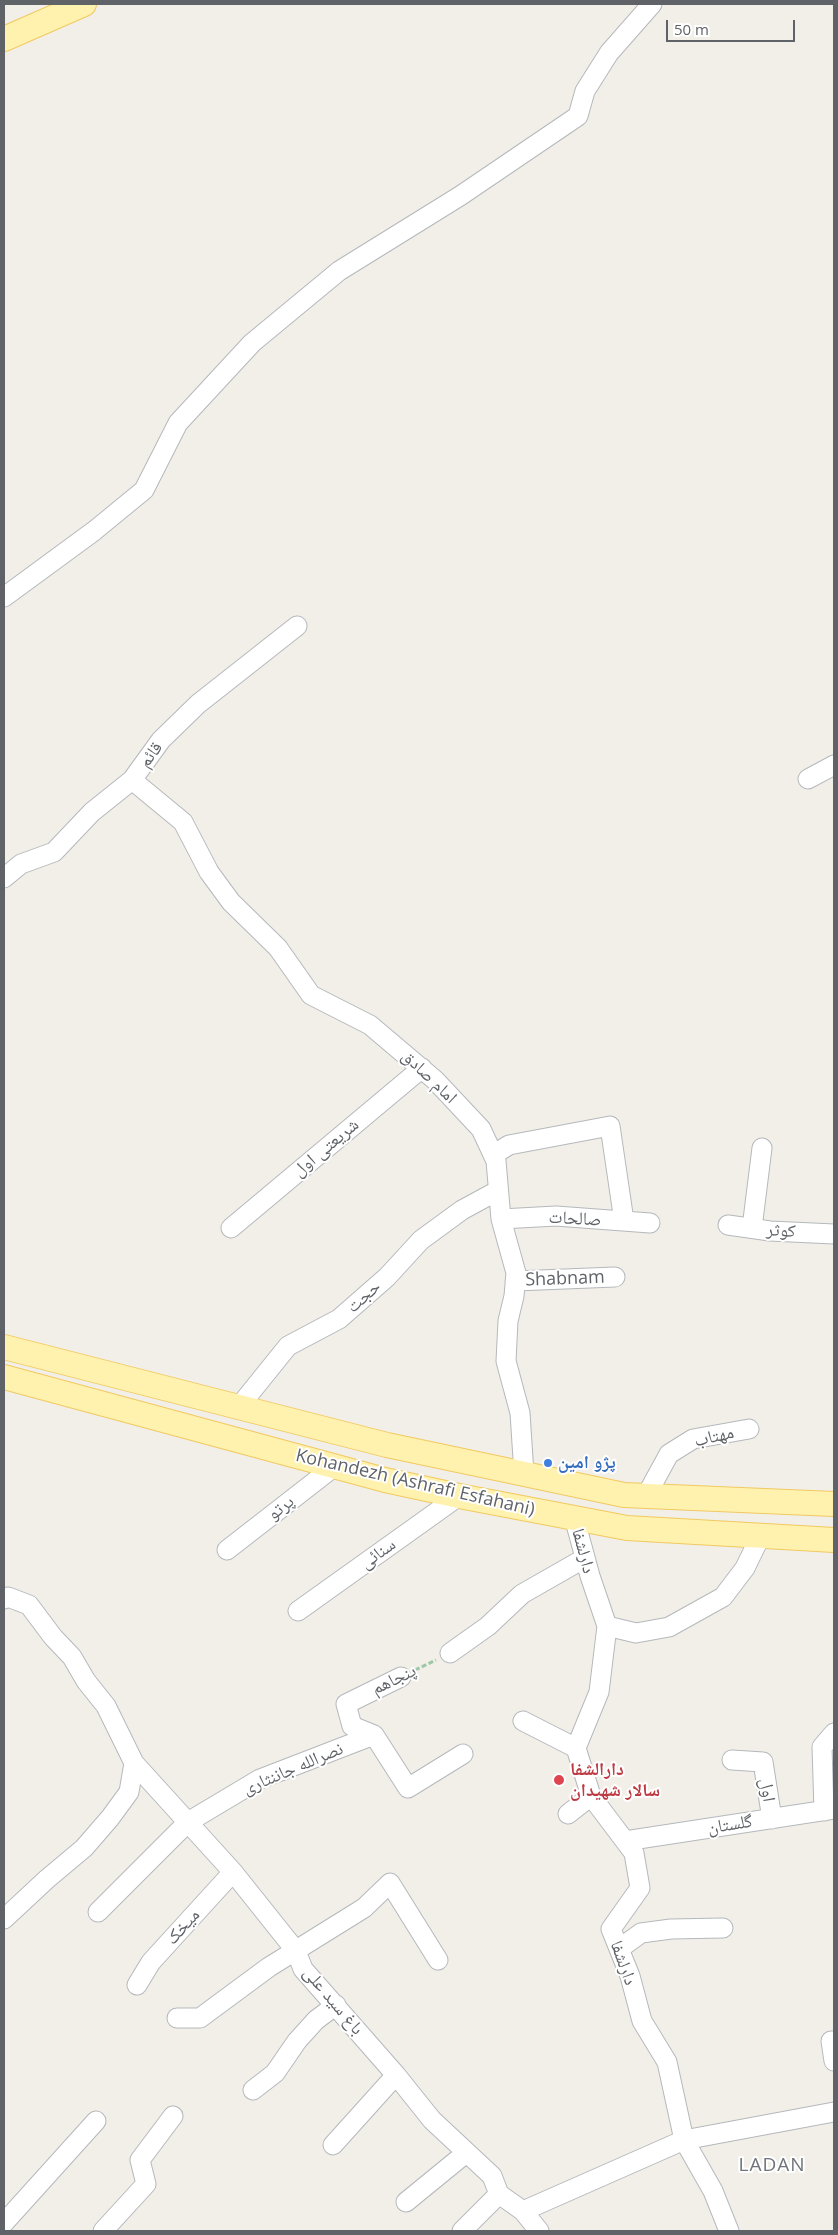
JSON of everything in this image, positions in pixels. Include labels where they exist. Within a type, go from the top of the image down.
[{"type":"main road","points":[[4,39],[84,4]]},
{"type":"main road","name":"Kohandezh (Ashrafi Esfahani)","points":[[4,1347],[387,1445],[624,1495],[834,1504]]},
{"type":"main road","name":"Kohandezh (Ashrafi Esfahani)","points":[[4,1377],[335,1466],[459,1496],[627,1528],[834,1540]]},
{"type":"street","points":[[4,596],[94,531],[144,490],[178,423],[252,342],[339,271],[460,196],[578,116],[585,91],[604,61],[652,4]]},
{"type":"street","name":"قائم","points":[[4,878],[21,864],[54,852],[92,812],[132,780],[161,740],[198,704],[297,626]]},
{"type":"street","points":[[808,779],[834,765]]},
{"type":"street","name":"امام صادق","points":[[132,780],[183,822],[209,872],[231,902],[278,948],[311,995],[370,1025],[436,1080],[481,1129],[496,1161],[497,1191],[501,1219],[516,1273],[514,1296],[508,1322],[506,1361],[520,1413],[524,1474]]},
{"type":"street","name":"شریعتی اول","points":[[231,1228],[422,1068]]},
{"type":"street","points":[[493,1155],[509,1145],[610,1126],[624,1221]]},
{"type":"street","points":[[752,1228],[762,1148]]},
{"type":"street","name":"حجت","points":[[238,1408],[288,1346],[339,1319],[387,1277],[421,1240],[462,1210],[497,1191]]},
{"type":"street","name":"صالحات","points":[[501,1219],[556,1216],[650,1223]]},
{"type":"street","name":"کوثر","points":[[728,1225],[834,1234]]},
{"type":"street","name":"Shabnam","points":[[515,1281],[615,1277]]},
{"type":"street","name":"مهتاب","points":[[646,1496],[668,1454],[693,1439],[749,1429]]},
{"type":"street","name":"پرتو","points":[[227,1550],[335,1466]]},
{"type":"street","name":"سنائی","points":[[298,1611],[459,1496]]},
{"type":"street","name":"دارلشفا","points":[[574,1517],[585,1558],[608,1626],[599,1692],[576,1748],[591,1796],[634,1853],[640,1888],[611,1929],[630,1976],[642,2021],[667,2062],[684,2140],[713,2191],[729,2231]]},
{"type":"street","points":[[608,1626],[636,1633],[670,1627],[723,1597],[745,1568],[761,1536]]},
{"type":"street","points":[[450,1653],[488,1626],[522,1594],[585,1558]]},
{"type":"street","name":"باغ سید علی","points":[[4,1599],[8,1598],[29,1605],[53,1637],[72,1657],[86,1682],[106,1706],[134,1763],[233,1872],[296,1951],[303,1969],[396,2075],[432,2120],[492,2176],[499,2194],[523,2211],[539,2231]]},
{"type":"street","name":"پنجاهم","points":[[374,1735],[352,1726],[346,1704],[401,1677]]},
{"type":"street","points":[[523,1721],[576,1748]]},
{"type":"street","points":[[829,1810],[822,1747],[834,1733]]},
{"type":"street","points":[[374,1735],[408,1788],[463,1754]]},
{"type":"street","name":"نصرالله جاننثاری","points":[[98,1912],[188,1822],[260,1779],[374,1735]]},
{"type":"street","name":"اول","points":[[732,1760],[763,1762],[772,1819]]},
{"type":"street","points":[[4,1919],[46,1879],[84,1848],[110,1818],[128,1792],[134,1763]]},
{"type":"street","points":[[568,1814],[591,1796]]},
{"type":"street","name":"گلستان","points":[[625,1841],[829,1810]]},
{"type":"street","name":"میخک","points":[[137,1985],[151,1962],[233,1872]]},
{"type":"street","points":[[177,2018],[200,2018],[268,1967],[364,1908],[390,1883],[438,1960]]},
{"type":"street","points":[[619,1949],[641,1933],[671,1929],[723,1928]]},
{"type":"street","points":[[253,2090],[275,2073],[310,2027],[336,2005]]},
{"type":"street","points":[[834,2041],[831,2041],[834,2061]]},
{"type":"street","points":[[333,2145],[396,2075]]},
{"type":"street","points":[[523,2211],[684,2140],[834,2112]]},
{"type":"street","points":[[103,2231],[146,2184],[140,2160],[173,2116]]},
{"type":"street","points":[[4,2223],[96,2121]]},
{"type":"street","points":[[406,2202],[466,2153]]},
{"type":"street","points":[[462,2231],[499,2194]]},
{"type":"path","name":"پنجاهم","points":[[401,1677],[450,1653]]},
{"type":"place","name":"پژو امین","points":[[548,1463]]},
{"type":"place","name":"دارالشفا سالار شهیدان","points":[[559,1780]]},
{"type":"district","name":"LADAN","points":[[772,2166]]}]
